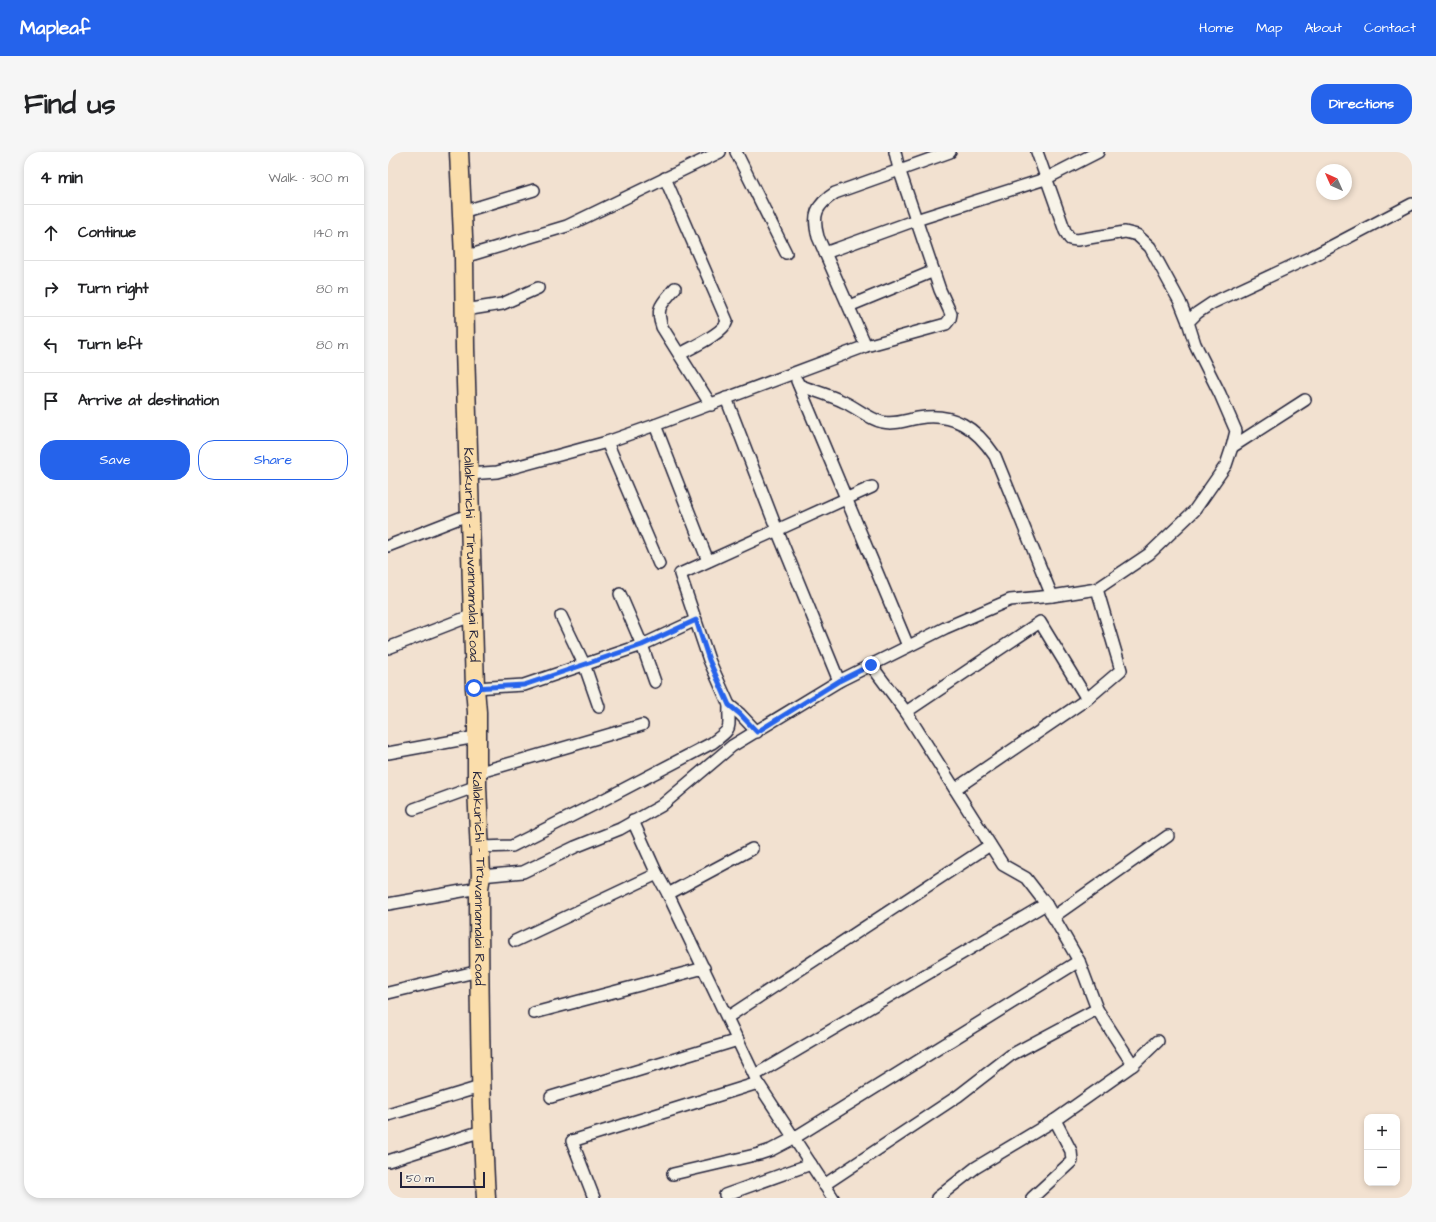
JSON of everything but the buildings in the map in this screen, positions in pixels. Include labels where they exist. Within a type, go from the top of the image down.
[{"type":"highway","name":"Kallakurichi - Tiruvannamalai Road","points":[[459,152],[464,257],[474,688],[477,712],[476,737],[480,847],[480,1087],[486,1198]]},
{"type":"street","points":[[464,257],[567,226],[720,152]]},
{"type":"street","points":[[736,152],[786,253]]},
{"type":"street","points":[[469,474],[497,472],[607,442],[711,405],[726,398],[866,346],[946,324],[950,319],[951,314],[916,220],[895,152]]},
{"type":"street","points":[[866,346],[818,237],[815,225],[816,212],[820,204],[835,193],[950,152]]},
{"type":"street","points":[[388,904],[523,872],[575,847],[620,829],[662,806],[732,746],[839,681],[945,628],[1010,600],[1052,596],[1097,589],[1149,554],[1194,511],[1226,465],[1236,431],[1220,394],[1195,344],[1180,302],[1150,248],[1137,236],[1125,232],[1077,240],[1070,239],[1065,231],[1037,152]]},
{"type":"street","points":[[825,253],[916,220],[1046,179],[1098,152]]},
{"type":"street","points":[[665,178],[727,321],[721,330],[680,354]]},
{"type":"street","points":[[462,212],[534,190]]},
{"type":"street","points":[[1188,322],[1196,313],[1212,303],[1311,257],[1412,204]]},
{"type":"street","points":[[849,306],[934,270]]},
{"type":"street","points":[[465,310],[502,304],[538,288]]},
{"type":"street","points":[[674,288],[658,310],[658,318],[662,327],[711,405]]},
{"type":"street","points":[[793,373],[908,646]]},
{"type":"street","points":[[799,385],[844,402],[881,422],[891,424],[918,418],[944,418],[963,424],[974,431],[985,442],[994,456],[1052,596]]},
{"type":"street","points":[[726,398],[777,530],[839,681]]},
{"type":"street","points":[[1232,447],[1305,400]]},
{"type":"street","points":[[656,425],[708,561]]},
{"type":"street","points":[[607,442],[659,564]]},
{"type":"street","points":[[480,847],[512,846],[712,743],[726,733],[730,724],[729,705],[709,660],[680,574],[872,487]]},
{"type":"street","points":[[388,546],[470,514]]},
{"type":"street","points":[[955,789],[1087,699],[1121,670],[1097,589]]},
{"type":"street","points":[[620,594],[642,645],[654,682]]},
{"type":"street","points":[[388,648],[473,615]]},
{"type":"street","points":[[561,616],[584,664],[599,707]]},
{"type":"street","points":[[474,688],[524,685],[642,645],[696,620]]},
{"type":"street","points":[[906,712],[1040,622],[1087,699]]},
{"type":"street","points":[[871,665],[906,712],[1003,865],[1026,878],[1046,904],[1079,961],[1097,1009],[1133,1065]]},
{"type":"street","points":[[729,705],[757,732]]},
{"type":"street","points":[[414,808],[477,780],[642,725]]},
{"type":"street","points":[[388,753],[476,737]]},
{"type":"street","points":[[633,821],[657,874],[757,1079],[832,1198]]},
{"type":"street","points":[[1053,917],[1168,836]]},
{"type":"street","points":[[728,1017],[990,845]]},
{"type":"street","points":[[668,894],[752,849]]},
{"type":"street","points":[[514,941],[657,874]]},
{"type":"street","points":[[594,1198],[572,1141],[757,1079],[1046,904]]},
{"type":"street","points":[[673,1174],[759,1154],[771,1150],[794,1138],[1079,961]]},
{"type":"street","points":[[534,1013],[704,968]]},
{"type":"street","points":[[388,993],[479,971]]},
{"type":"street","points":[[824,1185],[958,1096],[1011,1055],[1097,1009]]},
{"type":"street","points":[[551,1097],[738,1040]]},
{"type":"street","points":[[937,1198],[975,1168],[1055,1120],[1133,1065],[1158,1041]]},
{"type":"street","points":[[388,1115],[480,1087]]},
{"type":"street","points":[[1032,1198],[1072,1160],[1071,1151],[1055,1120]]},
{"type":"street","points":[[388,1160],[482,1131]]},
{"type":"street","points":[[725,1195],[811,1164]]},
{"type":"route","points":[[474,688],[524,685],[642,645],[696,620],[709,660],[729,705],[757,732],[839,681],[871,665]]}]
